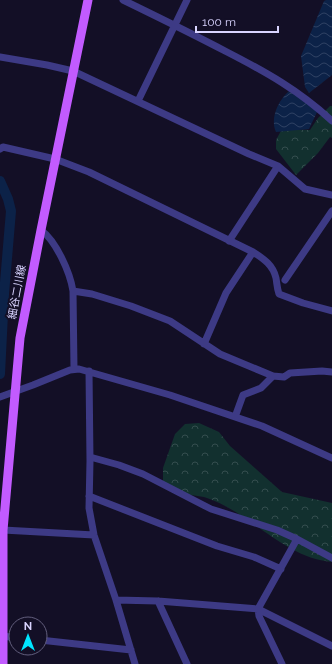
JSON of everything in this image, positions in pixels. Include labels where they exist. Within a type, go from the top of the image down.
[{"type":"main road","name":"細谷二川線","points":[[3,664],[3,530],[13,393],[20,338],[88,0]]},
{"type":"street","points":[[123,0],[258,68],[304,96],[332,120]]},
{"type":"street","points":[[138,101],[187,0]]},
{"type":"street","points":[[0,57],[73,71],[249,154],[278,166],[305,189],[332,195]]},
{"type":"street","points":[[2,148],[55,159],[89,172],[229,240],[267,261],[276,277],[279,294],[303,304],[332,311]]},
{"type":"street","points":[[229,240],[278,166]]},
{"type":"street","points":[[285,280],[332,211]]},
{"type":"street","points":[[41,230],[46,234],[63,260],[72,280],[74,369]]},
{"type":"street","points":[[204,344],[226,293],[253,252]]},
{"type":"street","points":[[73,291],[92,294],[131,306],[170,321],[220,354],[273,376],[284,377],[290,373],[322,371],[332,372]]},
{"type":"street","points":[[0,397],[70,370],[79,369],[170,395],[262,426],[332,458]]},
{"type":"street","points":[[89,371],[89,508],[94,535],[116,600],[135,664]]},
{"type":"street","points":[[235,417],[243,395],[261,388],[273,376]]},
{"type":"street","points":[[90,457],[119,465],[143,474],[211,509],[276,530],[297,539],[332,558]]},
{"type":"street","points":[[89,496],[217,546],[254,557],[281,568]]},
{"type":"street","points":[[3,530],[94,535]]},
{"type":"street","points":[[282,664],[259,616],[258,609],[297,539]]},
{"type":"street","points":[[116,600],[158,600],[258,609],[332,646]]},
{"type":"street","points":[[158,600],[187,664]]},
{"type":"street","points":[[3,636],[8,637]]},
{"type":"street","points":[[48,641],[131,650]]},
{"type":"green space","points":[[330,106],[332,106],[332,138],[330,137],[318,153],[296,175],[276,149],[276,140],[282,129],[310,130],[318,118]]},
{"type":"green space","points":[[199,423],[219,432],[230,446],[282,492],[332,503],[332,562],[315,559],[298,552],[223,505],[204,497],[188,495],[172,489],[163,483],[163,468],[175,434],[185,424]]},
{"type":"water","points":[[332,0],[332,75],[309,93],[305,87],[301,56],[324,1]]},
{"type":"water","points":[[289,91],[318,110],[309,129],[276,132],[274,121],[276,110],[281,100]]},
{"type":"waterway","points":[[0,181],[8,199],[11,211],[4,294],[0,374]]}]
